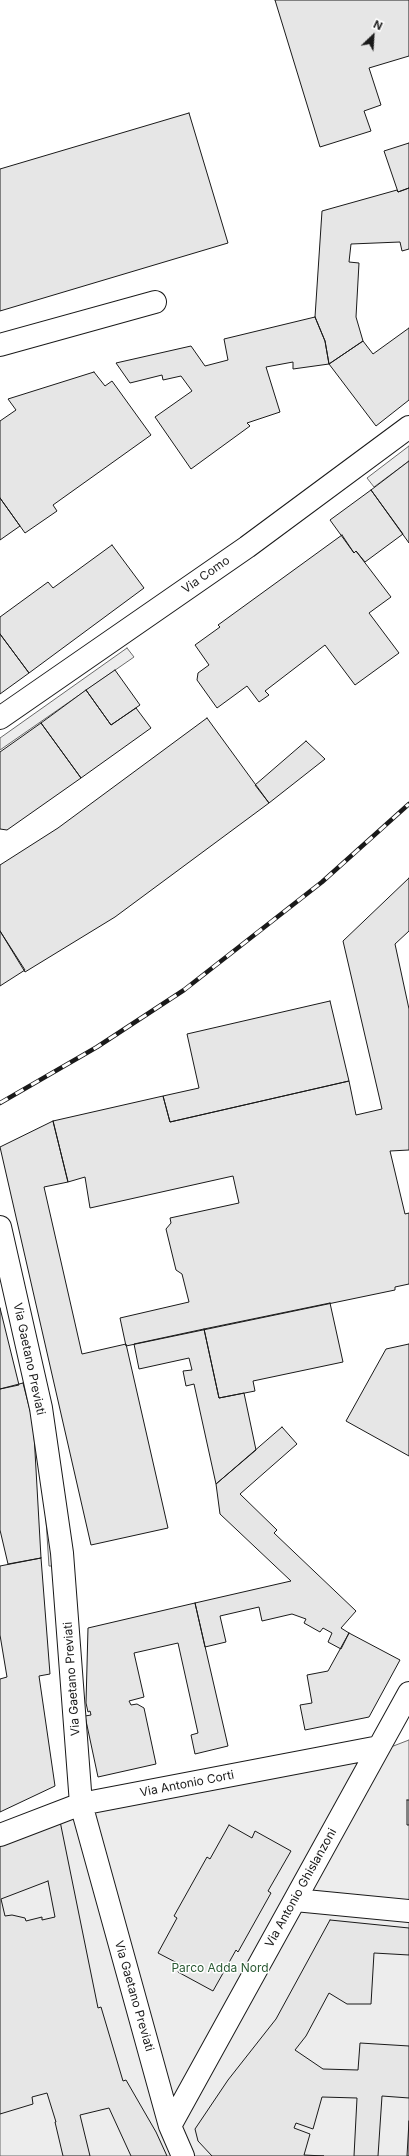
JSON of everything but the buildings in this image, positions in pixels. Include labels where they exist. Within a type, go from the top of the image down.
[{"type":"street","points":[[0,345],[155,302]]},
{"type":"street","name":"Via Como","points":[[0,718],[247,546],[409,427]]},
{"type":"street","name":"Via Gaetano Previati","points":[[0,1227],[41,1408],[62,1553],[80,1804],[170,2126],[183,2156]]},
{"type":"street","name":"Via Antonio Ghislanzoni","points":[[170,2126],[379,1747],[400,1724],[409,1693]]},
{"type":"street","name":"Via Antonio Corti","points":[[0,1835],[80,1804],[379,1747]]},
{"type":"street","points":[[295,1900],[409,1911]]},
{"type":"shaded area","points":[[409,446],[409,461],[374,487],[367,478]]},
{"type":"shaded area","points":[[127,648],[134,657],[0,750],[0,738]]},
{"type":"shaded area","points":[[46,1520],[60,1566],[49,1566]]},
{"type":"shaded area","name":"Parco Adda Nord","points":[[409,1740],[409,2156],[0,2156],[0,1841],[82,1798],[352,1762]]},
{"type":"railway","points":[[0,1103],[97,1047],[184,990],[322,882],[409,804]]}]
